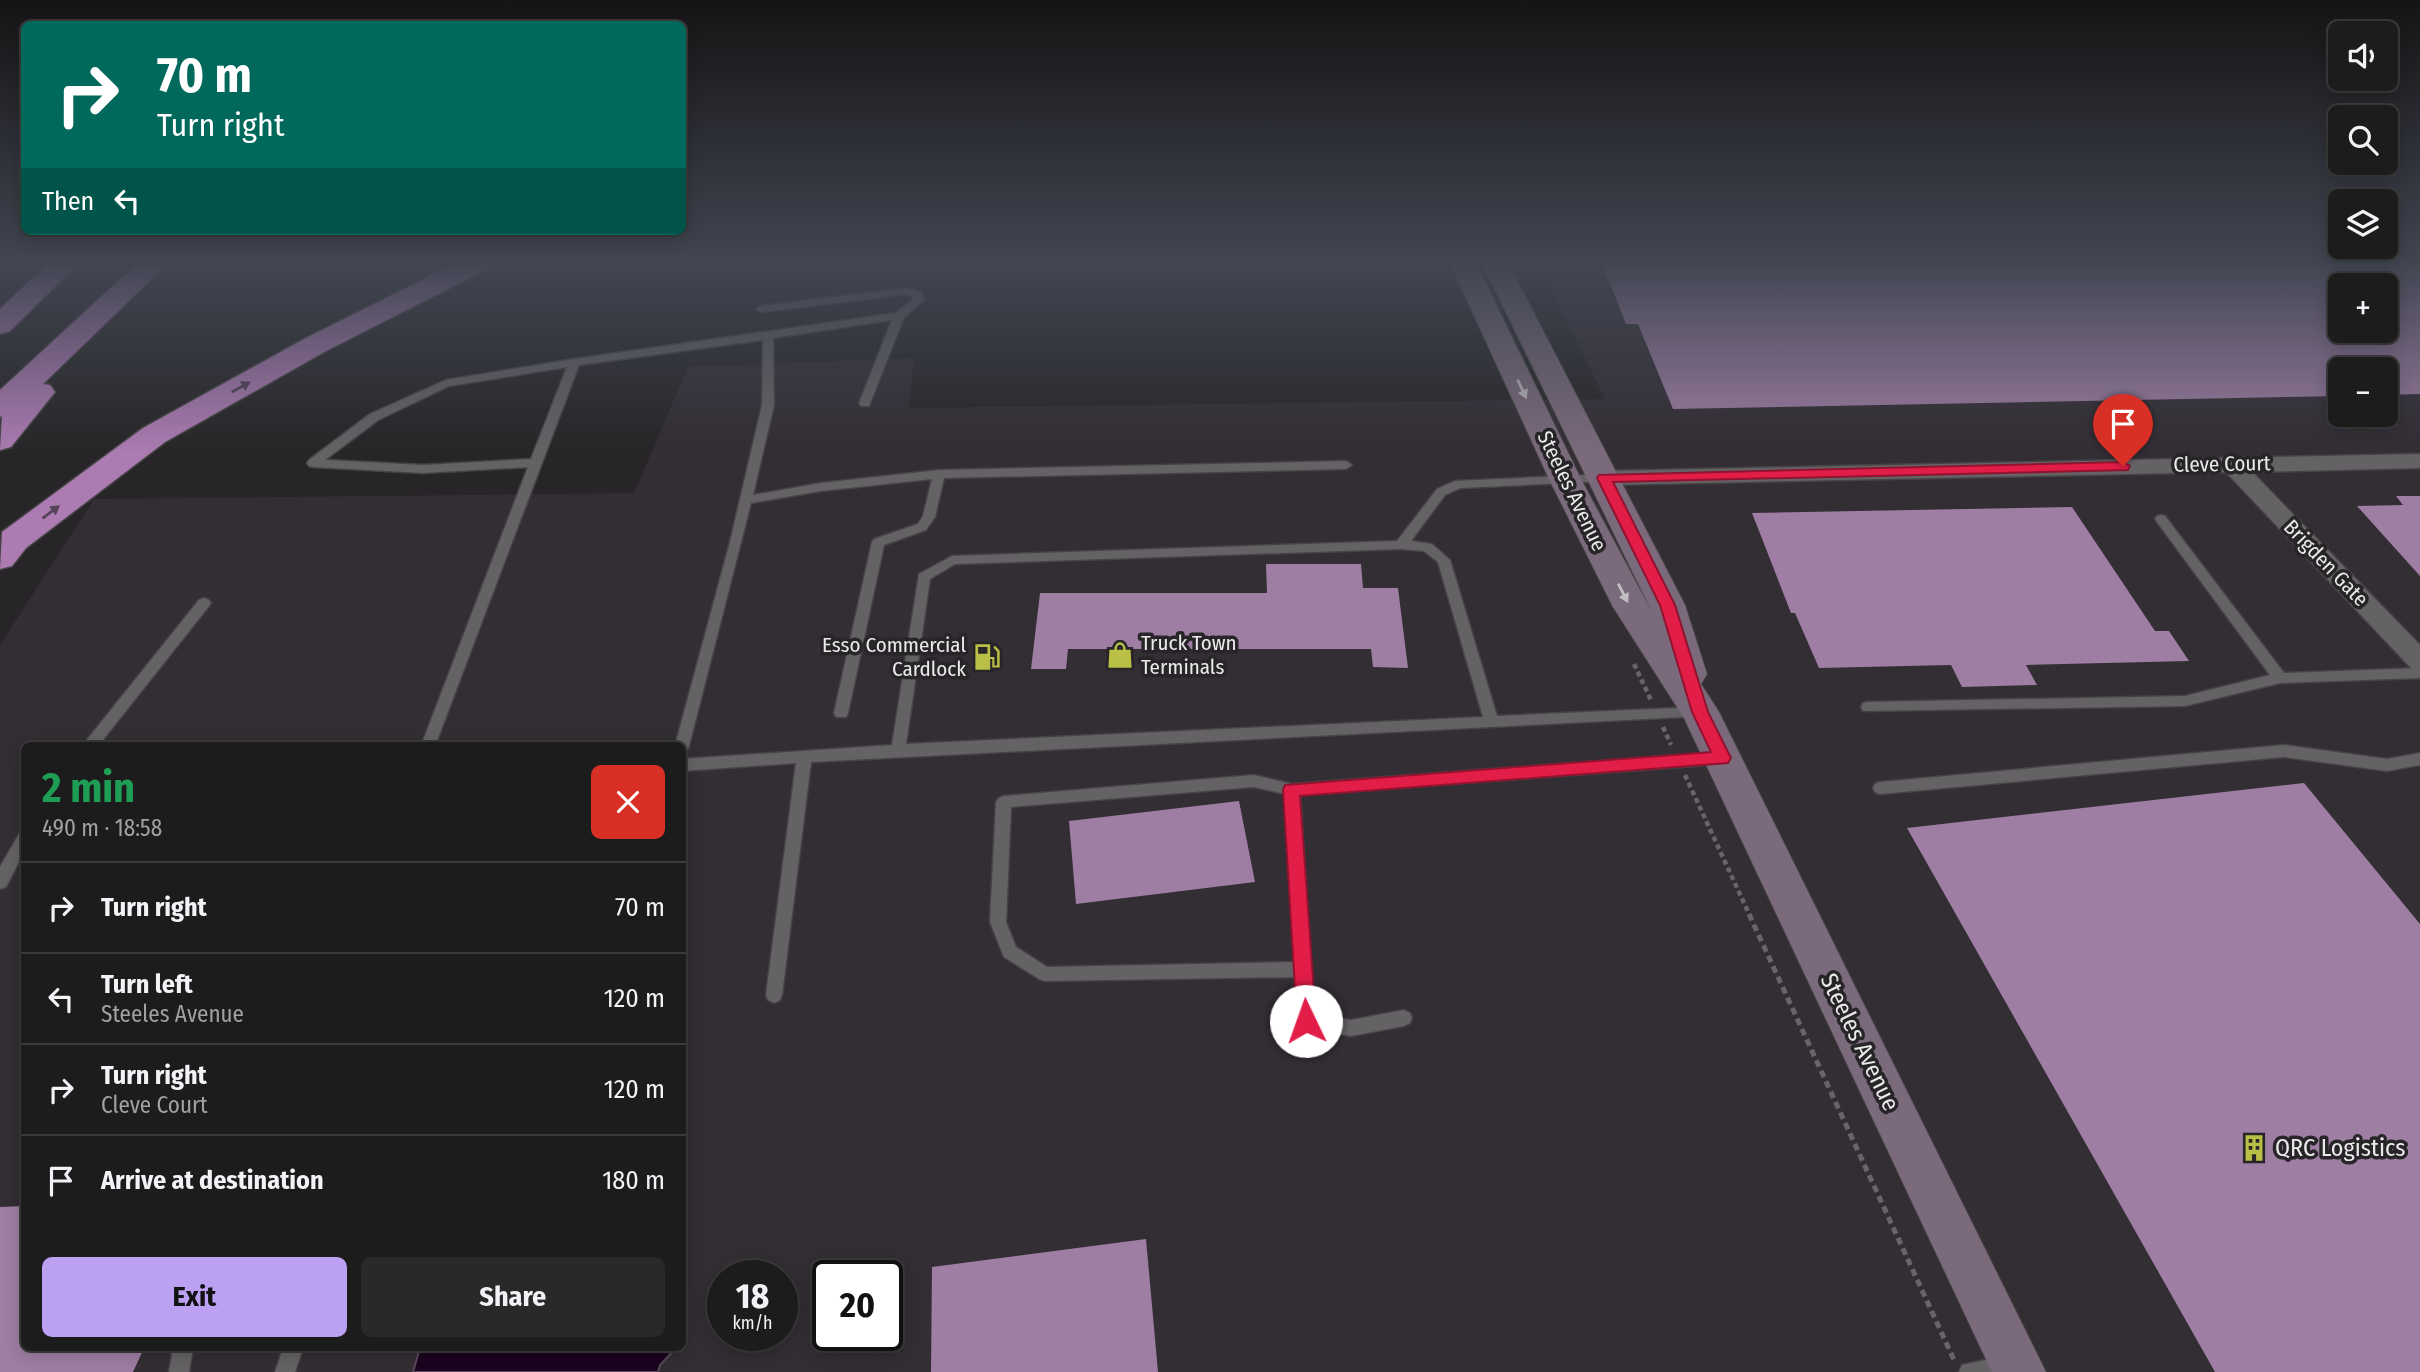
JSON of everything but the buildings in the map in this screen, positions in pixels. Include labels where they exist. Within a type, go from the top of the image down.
[{"type":"highway","points":[[0,557],[14,540],[154,435],[354,325]]},
{"type":"highway","points":[[0,407],[84,327]]},
{"type":"highway","points":[[0,440],[57,370],[84,327]]},
{"type":"main road","name":"Steeles Avenue","points":[[1492,325],[1565,479],[1630,607],[1701,761],[2018,1368]]},
{"type":"main road","name":"Steeles Avenue","points":[[1526,325],[1668,605],[1679,713]]},
{"type":"street","name":"Cleve Court","points":[[1604,478],[2420,461]]},
{"type":"street","name":"Brigden Gate","points":[[2231,464],[2420,662]]},
{"type":"lane","points":[[535,463],[423,469],[313,463],[374,417],[446,383],[574,362],[840,325]]},
{"type":"lane","points":[[865,404],[896,325]]},
{"type":"lane","points":[[683,742],[768,405],[768,336]]},
{"type":"lane","points":[[430,742],[574,362]]},
{"type":"lane","points":[[746,500],[821,487],[939,474],[1346,466]]},
{"type":"lane","points":[[841,713],[878,542],[922,527],[929,517],[939,474]]},
{"type":"lane","points":[[1401,545],[1441,492],[1459,484],[1604,478]]},
{"type":"lane","points":[[2161,519],[2280,678]]},
{"type":"lane","points":[[898,750],[924,578],[952,560],[1401,545],[1427,547],[1444,560],[1492,722]]},
{"type":"lane","points":[[92,742],[204,603]]},
{"type":"lane","points":[[1868,707],[2185,701],[2280,678],[2420,673]]},
{"type":"lane","points":[[686,765],[898,750],[1679,713]]},
{"type":"lane","points":[[1881,788],[2284,751],[2387,765],[2418,762]]},
{"type":"lane","points":[[774,995],[804,756]]},
{"type":"lane","points":[[1304,969],[1045,974],[1010,952],[998,922],[1004,802],[1254,781],[1292,790],[1701,761]]},
{"type":"lane","points":[[1292,790],[1306,1021],[1351,1028],[1404,1018]]},
{"type":"lane","points":[[0,882],[21,844]]},
{"type":"lane","points":[[179,1372],[182,1351]]},
{"type":"lane","points":[[285,1372],[292,1351]]},
{"type":"lane","points":[[1969,1372],[2018,1368]]},
{"type":"path","points":[[1629,652],[1679,713],[1959,1372]]},
{"type":"shaded area","points":[[1569,325],[2328,325],[2328,343],[2398,343],[2398,325],[2420,325],[2420,1372],[0,1372],[0,645],[94,499],[634,493],[688,367],[914,358],[909,408],[1605,399]]},
{"type":"shaded area","points":[[419,1351],[673,1351],[660,1365],[658,1372],[413,1372]]},
{"type":"place","name":"Truck Town Terminals","points":[[1120,655]]},
{"type":"place","name":"Esso Commercial Cardlock","points":[[987,657]]},
{"type":"place","name":"QRC Logistics","points":[[2254,1148]]},
{"type":"route","points":[[1306,1021],[1292,790],[1722,758],[1700,712],[1668,605],[1604,478],[2123,466]]}]
